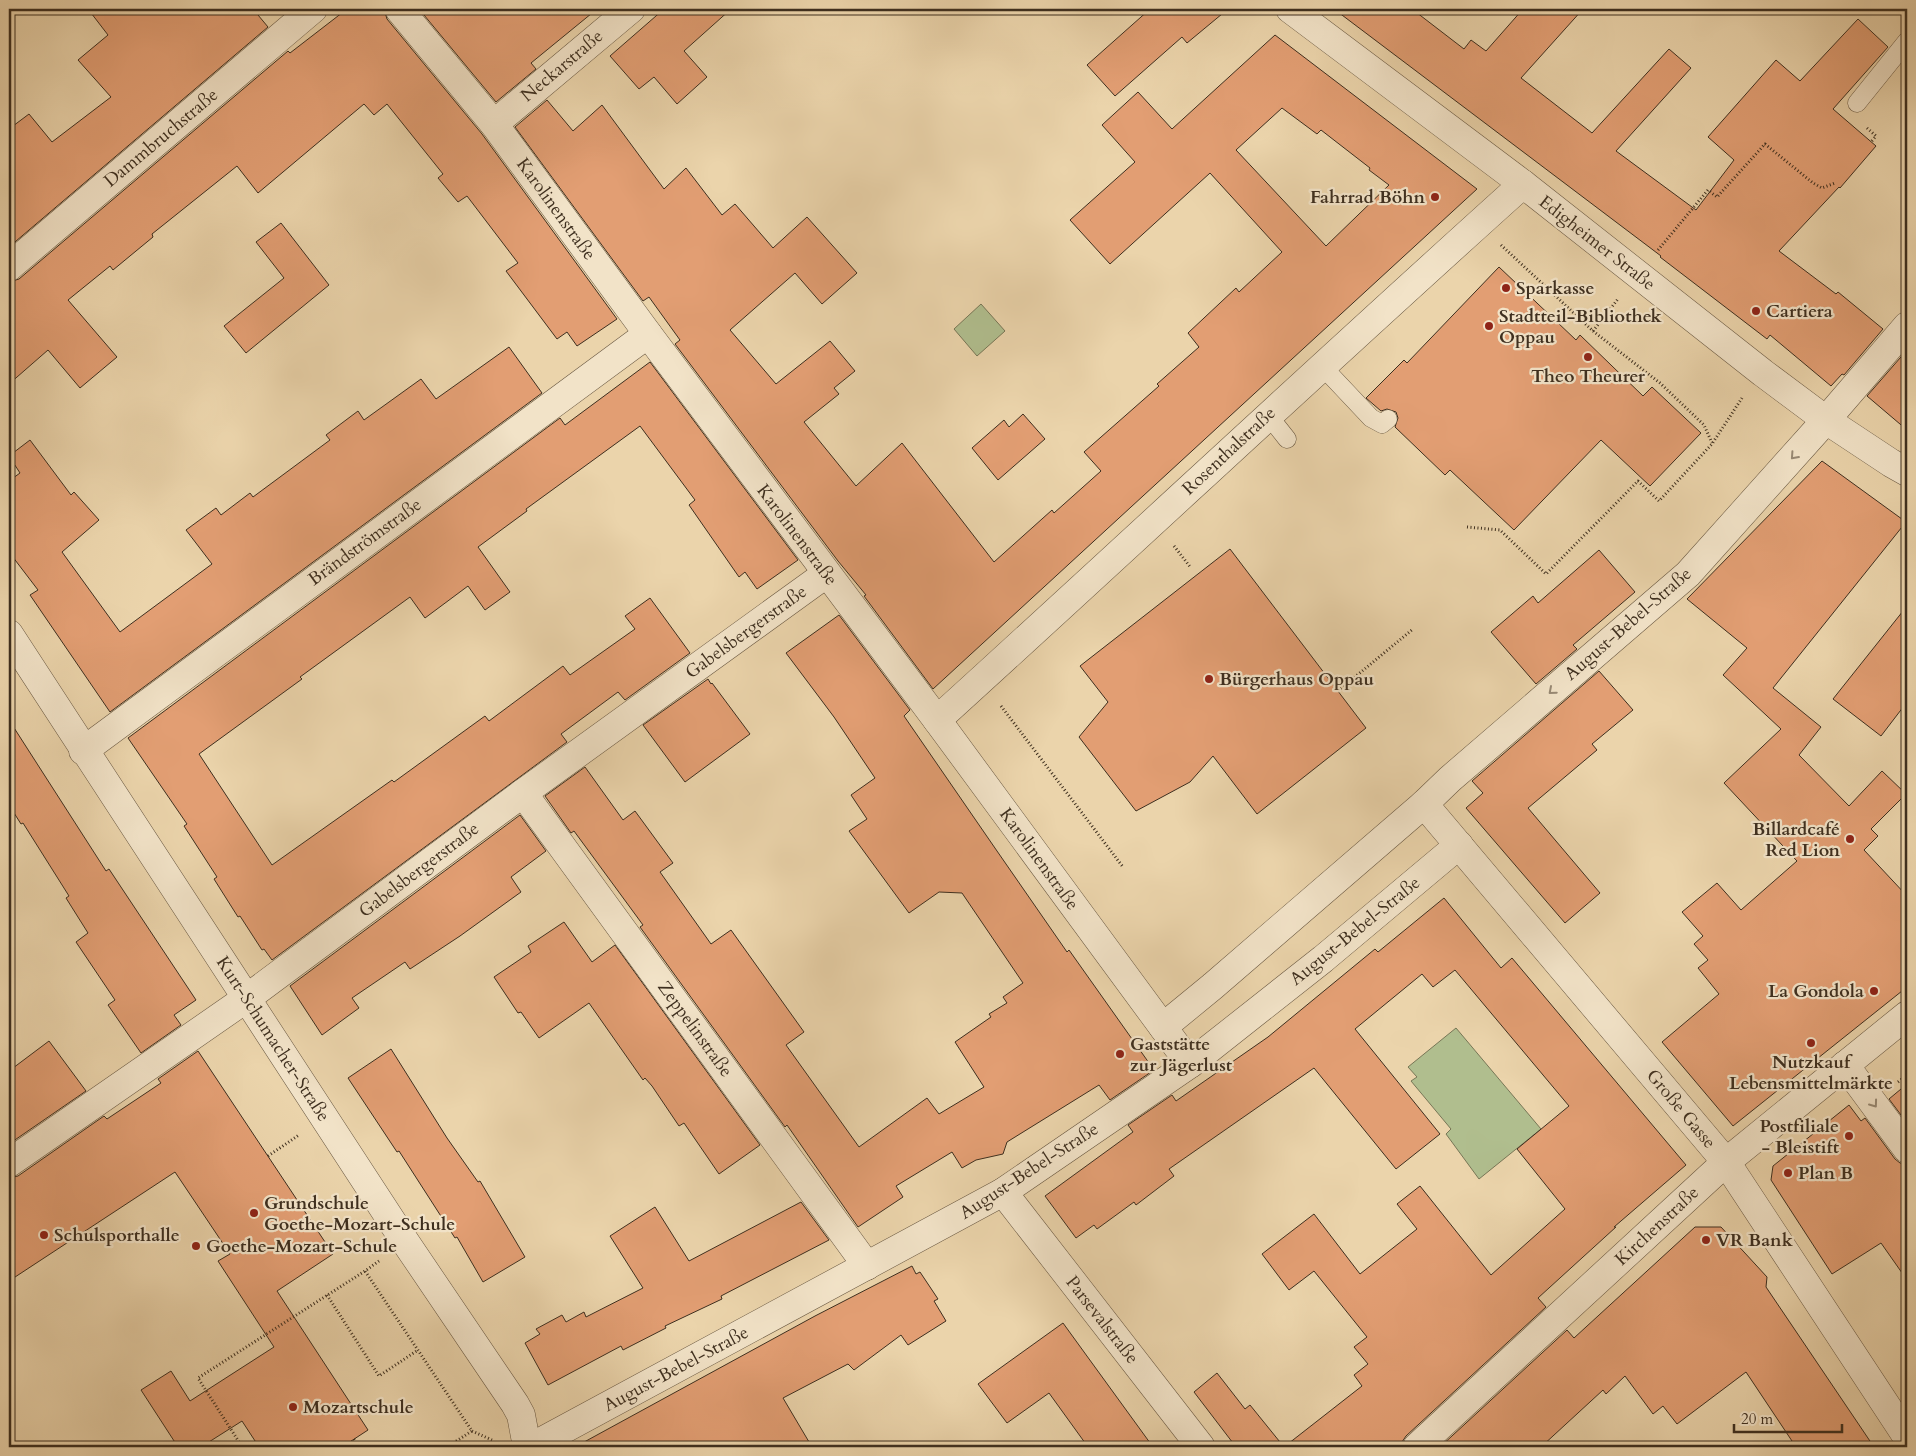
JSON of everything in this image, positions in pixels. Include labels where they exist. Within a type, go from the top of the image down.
[{"type":"street","name":"Dammbruchstraße","points":[[9,267],[313,9]]},
{"type":"street","name":"Karolinenstraße","points":[[399,9],[494,124],[1190,1064]]},
{"type":"street","name":"Neckarstraße","points":[[494,124],[631,9]]},
{"type":"street","name":"Edigheimer Straße","points":[[1290,9],[1523,184],[1826,420],[1891,464],[1907,472]]},
{"type":"street","name":"Rosenthalstraße","points":[[937,720],[1150,526],[1268,415],[1523,184]]},
{"type":"street","name":"August-Bebel-Straße","points":[[1163,1027],[1424,804],[1450,779],[1688,574],[1826,420],[1907,326]]},
{"type":"street","name":"Brändströmstraße","points":[[83,751],[648,334]]},
{"type":"street","name":"Gabelsbergerstraße","points":[[9,1163],[247,998],[523,793],[826,574]]},
{"type":"street","name":"Kurt-Schumacher-Straße","points":[[9,634],[83,751],[247,998],[406,1243],[515,1404],[521,1415],[529,1447]]},
{"type":"street","name":"Zeppelinstraße","points":[[523,793],[868,1266]]},
{"type":"street","name":"Große Gasse","points":[[1424,804],[1726,1162],[1907,1437]]},
{"type":"street","name":"August-Bebel-Straße","points":[[529,1447],[1003,1192],[1190,1064],[1323,959],[1459,845]]},
{"type":"street","name":"Kirchenstraße","points":[[1417,1447],[1726,1162],[1907,1015]]},
{"type":"street","points":[[1845,1065],[1907,1149]]},
{"type":"street","name":"Parsevalstraße","points":[[1003,1192],[1201,1447]]},
{"type":"lane","points":[[1857,103],[1907,41]]},
{"type":"lane","points":[[1322,366],[1371,418],[1382,424],[1388,420]]},
{"type":"lane","points":[[1268,415],[1287,439]]},
{"type":"path","points":[[1593,331],[1708,190],[1717,197],[1765,144],[1822,188],[1835,183]]},
{"type":"path","points":[[1478,224],[1593,331],[1660,383],[1704,425],[1712,444]]},
{"type":"path","points":[[1467,527],[1500,530],[1546,574],[1638,482],[1659,501],[1712,444],[1746,393],[1763,372]]},
{"type":"path","points":[[1338,691],[1413,630]]},
{"type":"path","points":[[981,680],[1123,867]]},
{"type":"path","points":[[241,1446],[198,1378],[406,1243]]},
{"type":"path","points":[[365,1271],[472,1431],[447,1447]]},
{"type":"path","points":[[327,1295],[379,1376],[418,1350]]},
{"type":"path","points":[[354,1440],[360,1447]]},
{"type":"green space","points":[[981,304],[1005,331],[977,356],[954,329]]},
{"type":"green space","points":[[1456,1028],[1541,1129],[1479,1179],[1446,1134],[1451,1129],[1411,1081],[1417,1077],[1408,1067]]},
{"type":"building","points":[[88,9],[253,9],[268,27],[9,247],[9,129],[29,114],[52,142],[111,97],[78,60],[108,35]]},
{"type":"building","points":[[347,9],[384,9],[387,19],[482,134],[617,319],[577,346],[567,332],[557,339],[506,271],[518,263],[467,196],[458,202],[438,178],[443,174],[387,104],[374,115],[364,104],[258,193],[237,166],[152,234],[153,237],[113,270],[110,266],[68,300],[117,357],[80,388],[48,350],[9,384],[9,282],[19,279],[288,51],[290,53]]},
{"type":"building","points":[[419,9],[597,9],[531,63],[536,69],[496,102]]},
{"type":"building","points":[[664,9],[731,9],[684,51],[707,77],[677,104],[654,77],[639,89],[610,56]]},
{"type":"building","points":[[1150,9],[1228,9],[1187,43],[1182,37],[1115,96],[1087,65]]},
{"type":"building","points":[[1334,9],[1412,9],[1464,49],[1471,40],[1486,51],[1523,9],[1583,9],[1521,78],[1592,133],[1669,49],[1691,68],[1616,151],[1696,210],[1734,160],[1708,137],[1776,60],[1800,81],[1858,19],[1888,47],[1833,109],[1876,146],[1840,188],[1779,251],[1836,294],[1838,292],[1883,329],[1844,375],[1842,374],[1831,386],[1770,335],[1767,339],[1661,256]]},
{"type":"building","points":[[1275,35],[1477,189],[933,689],[864,596],[866,595],[838,561],[675,344],[680,340],[649,297],[643,301],[515,127],[547,100],[573,131],[602,105],[664,189],[686,168],[722,215],[735,204],[773,248],[807,217],[857,273],[822,304],[795,273],[730,330],[776,384],[830,341],[855,371],[834,388],[839,394],[804,422],[856,486],[902,443],[994,562],[1052,510],[1054,513],[1101,471],[1084,452],[1159,386],[1157,384],[1199,347],[1188,333],[1236,288],[1239,292],[1282,252],[1210,173],[1110,264],[1070,220],[1135,162],[1102,125],[1138,92],[1172,129]],"holes":[[[1282,108],[1317,134],[1321,130],[1389,185],[1326,246],[1236,150]]]},
{"type":"building","points":[[281,223],[329,285],[246,353],[224,326],[284,278],[256,242]]},
{"type":"building","points":[[1499,267],[1576,340],[1580,335],[1643,396],[1652,387],[1701,433],[1650,486],[1601,440],[1514,530],[1450,470],[1445,475],[1395,427],[1398,418],[1396,412],[1387,409],[1381,411],[1366,398],[1404,360],[1407,363]]},
{"type":"building","points":[[509,347],[542,393],[110,712],[30,595],[38,590],[9,552],[9,481],[20,473],[9,456],[30,440],[71,495],[74,492],[99,520],[62,552],[120,632],[212,564],[186,530],[216,508],[221,515],[250,493],[253,497],[330,440],[326,435],[358,411],[364,420],[421,379],[436,399]]},
{"type":"building","points":[[1907,350],[1907,430],[1867,396]]},
{"type":"building","points":[[650,362],[798,560],[757,589],[745,572],[739,577],[689,505],[695,500],[640,426],[526,509],[527,511],[478,547],[510,592],[485,610],[468,586],[425,618],[410,597],[300,677],[302,679],[199,754],[272,865],[392,780],[394,782],[485,716],[489,721],[563,666],[570,675],[635,629],[625,616],[650,598],[690,653],[625,700],[618,692],[561,734],[567,742],[272,960],[264,949],[262,950],[240,916],[238,917],[214,879],[217,877],[184,826],[187,824],[128,738],[560,418],[565,425]]},
{"type":"building","points":[[1023,414],[1045,439],[998,480],[972,448],[1004,420],[1009,427]]},
{"type":"building","points":[[1822,461],[1906,522],[1773,688],[1821,727],[1799,755],[1849,806],[1882,771],[1906,794],[1871,829],[1878,836],[1864,850],[1907,896],[1907,987],[1733,1126],[1662,1042],[1719,994],[1698,968],[1708,960],[1694,944],[1703,936],[1682,912],[1717,883],[1741,910],[1797,861],[1724,783],[1781,729],[1723,675],[1747,648],[1687,599]]},
{"type":"building","name":"Bürgerhaus Oppau","points":[[1230,549],[1366,728],[1257,814],[1213,756],[1190,782],[1136,811],[1079,737],[1108,702],[1080,666]]},
{"type":"building","points":[[1599,550],[1635,592],[1573,645],[1577,649],[1536,684],[1491,632],[1533,596],[1538,603]]},
{"type":"building","points":[[1907,606],[1907,702],[1881,736],[1833,699]]},
{"type":"building","points":[[839,615],[910,710],[904,716],[997,851],[1067,952],[1069,950],[1154,1070],[1110,1100],[1099,1085],[1007,1142],[1003,1154],[976,1160],[962,1168],[952,1152],[896,1186],[903,1197],[858,1227],[787,1125],[785,1127],[640,927],[643,925],[574,831],[571,833],[545,796],[585,767],[623,820],[635,811],[673,863],[660,872],[711,944],[731,930],[804,1032],[786,1045],[859,1147],[927,1098],[939,1114],[984,1087],[955,1042],[991,1017],[989,1014],[1007,1003],[1003,997],[1023,983],[962,893],[939,892],[909,913],[849,831],[867,819],[851,795],[875,778],[834,717],[786,653]]},
{"type":"building","points":[[1599,671],[1633,710],[1592,744],[1597,750],[1528,808],[1600,893],[1565,923],[1466,808],[1483,793],[1472,781]]},
{"type":"building","points":[[708,679],[750,734],[685,782],[643,725]]},
{"type":"building","points":[[9,720],[106,871],[109,869],[196,1000],[174,1015],[181,1025],[141,1053],[108,1005],[115,1000],[76,942],[88,933],[66,898],[69,896],[23,823],[21,824],[9,805]]},
{"type":"building","points":[[520,815],[546,851],[511,877],[521,892],[410,969],[405,962],[352,998],[359,1008],[322,1035],[290,986]]},
{"type":"building","points":[[1444,898],[1501,968],[1512,958],[1686,1165],[1614,1227],[1616,1227],[1538,1298],[1546,1307],[1406,1436],[1402,1442],[1402,1447],[1284,1447],[1362,1386],[1354,1375],[1368,1364],[1354,1347],[1367,1337],[1314,1271],[1289,1290],[1262,1254],[1314,1214],[1360,1274],[1417,1229],[1397,1204],[1420,1186],[1491,1275],[1565,1209],[1517,1149],[1569,1106],[1455,970],[1433,987],[1422,974],[1355,1029],[1440,1134],[1396,1169],[1314,1068],[1169,1169],[1174,1176],[1136,1205],[1134,1202],[1097,1229],[1094,1225],[1076,1238],[1045,1196],[1133,1132],[1128,1125],[1172,1095],[1176,1101],[1268,1037],[1375,949],[1378,952]]},
{"type":"building","points":[[564,922],[592,962],[615,945],[760,1145],[719,1174],[684,1123],[679,1126],[652,1086],[645,1078],[643,1080],[589,1003],[539,1038],[521,1012],[518,1013],[494,977],[531,952],[528,946]]},
{"type":"building","points":[[49,1041],[86,1091],[9,1144],[9,1071]]},
{"type":"building","points":[[391,1049],[447,1138],[478,1182],[480,1181],[525,1257],[483,1282],[457,1237],[455,1238],[399,1151],[397,1152],[348,1078]]},
{"type":"building","points":[[198,1051],[333,1254],[277,1291],[368,1430],[342,1447],[259,1447],[242,1421],[201,1447],[178,1447],[141,1390],[171,1371],[190,1401],[274,1347],[218,1261],[230,1254],[175,1172],[9,1281],[9,1178],[18,1176],[104,1116],[107,1119],[161,1083],[158,1079]]},
{"type":"building","points":[[1907,1084],[1907,1123],[1889,1099]]},
{"type":"building","points":[[1849,1105],[1861,1121],[1865,1118],[1895,1159],[1900,1163],[1907,1164],[1907,1280],[1881,1243],[1832,1274],[1771,1180],[1773,1166]]},
{"type":"building","points":[[801,1202],[829,1240],[721,1296],[722,1299],[665,1326],[666,1328],[623,1350],[621,1346],[548,1385],[525,1343],[540,1334],[536,1329],[562,1315],[566,1322],[584,1312],[586,1317],[643,1288],[610,1236],[655,1207],[689,1261]]},
{"type":"building","points":[[1695,1227],[1721,1227],[1767,1277],[1766,1287],[1874,1447],[1796,1447],[1746,1372],[1677,1424],[1663,1406],[1653,1414],[1625,1376],[1606,1394],[1603,1390],[1541,1447],[1440,1447],[1567,1330],[1574,1338]]},
{"type":"building","points":[[912,1266],[916,1274],[920,1272],[938,1299],[934,1301],[946,1321],[908,1345],[901,1335],[854,1370],[848,1364],[783,1398],[812,1447],[575,1447],[815,1316]]},
{"type":"building","points":[[1063,1323],[1153,1447],[1088,1447],[1049,1393],[1007,1423],[978,1384]]},
{"type":"building","points":[[1217,1373],[1245,1409],[1250,1405],[1284,1447],[1236,1447],[1194,1392]]},
{"type":"place","name":"Fahrrad Böhn","points":[[1435,197]]},
{"type":"place","name":"Sparkasse","points":[[1506,288]]},
{"type":"place","name":"Cartiera","points":[[1756,311]]},
{"type":"place","name":"Stadtteil-Bibliothek Oppau","points":[[1489,326]]},
{"type":"place","name":"Theo Theurer","points":[[1588,357]]},
{"type":"place","name":"Bürgerhaus Oppau","points":[[1209,679]]},
{"type":"place","name":"Billardcafé Red Lion","points":[[1850,839]]},
{"type":"place","name":"La Gondola","points":[[1874,991]]},
{"type":"place","name":"Nutzkauf Lebensmittelmärkte","points":[[1811,1043]]},
{"type":"place","name":"Gaststätte zur Jägerlust","points":[[1120,1054]]},
{"type":"place","name":"Postfiliale - Bleistift","points":[[1849,1136]]},
{"type":"place","name":"Plan B","points":[[1788,1173]]},
{"type":"place","name":"Grundschule Goethe-Mozart-Schule","points":[[254,1213]]},
{"type":"place","name":"Schulsporthalle","points":[[44,1235]]},
{"type":"place","name":"VR Bank","points":[[1706,1240]]},
{"type":"place","name":"Goethe-Mozart-Schule","points":[[196,1246]]},
{"type":"place","name":"Mozartschule","points":[[293,1407]]}]
